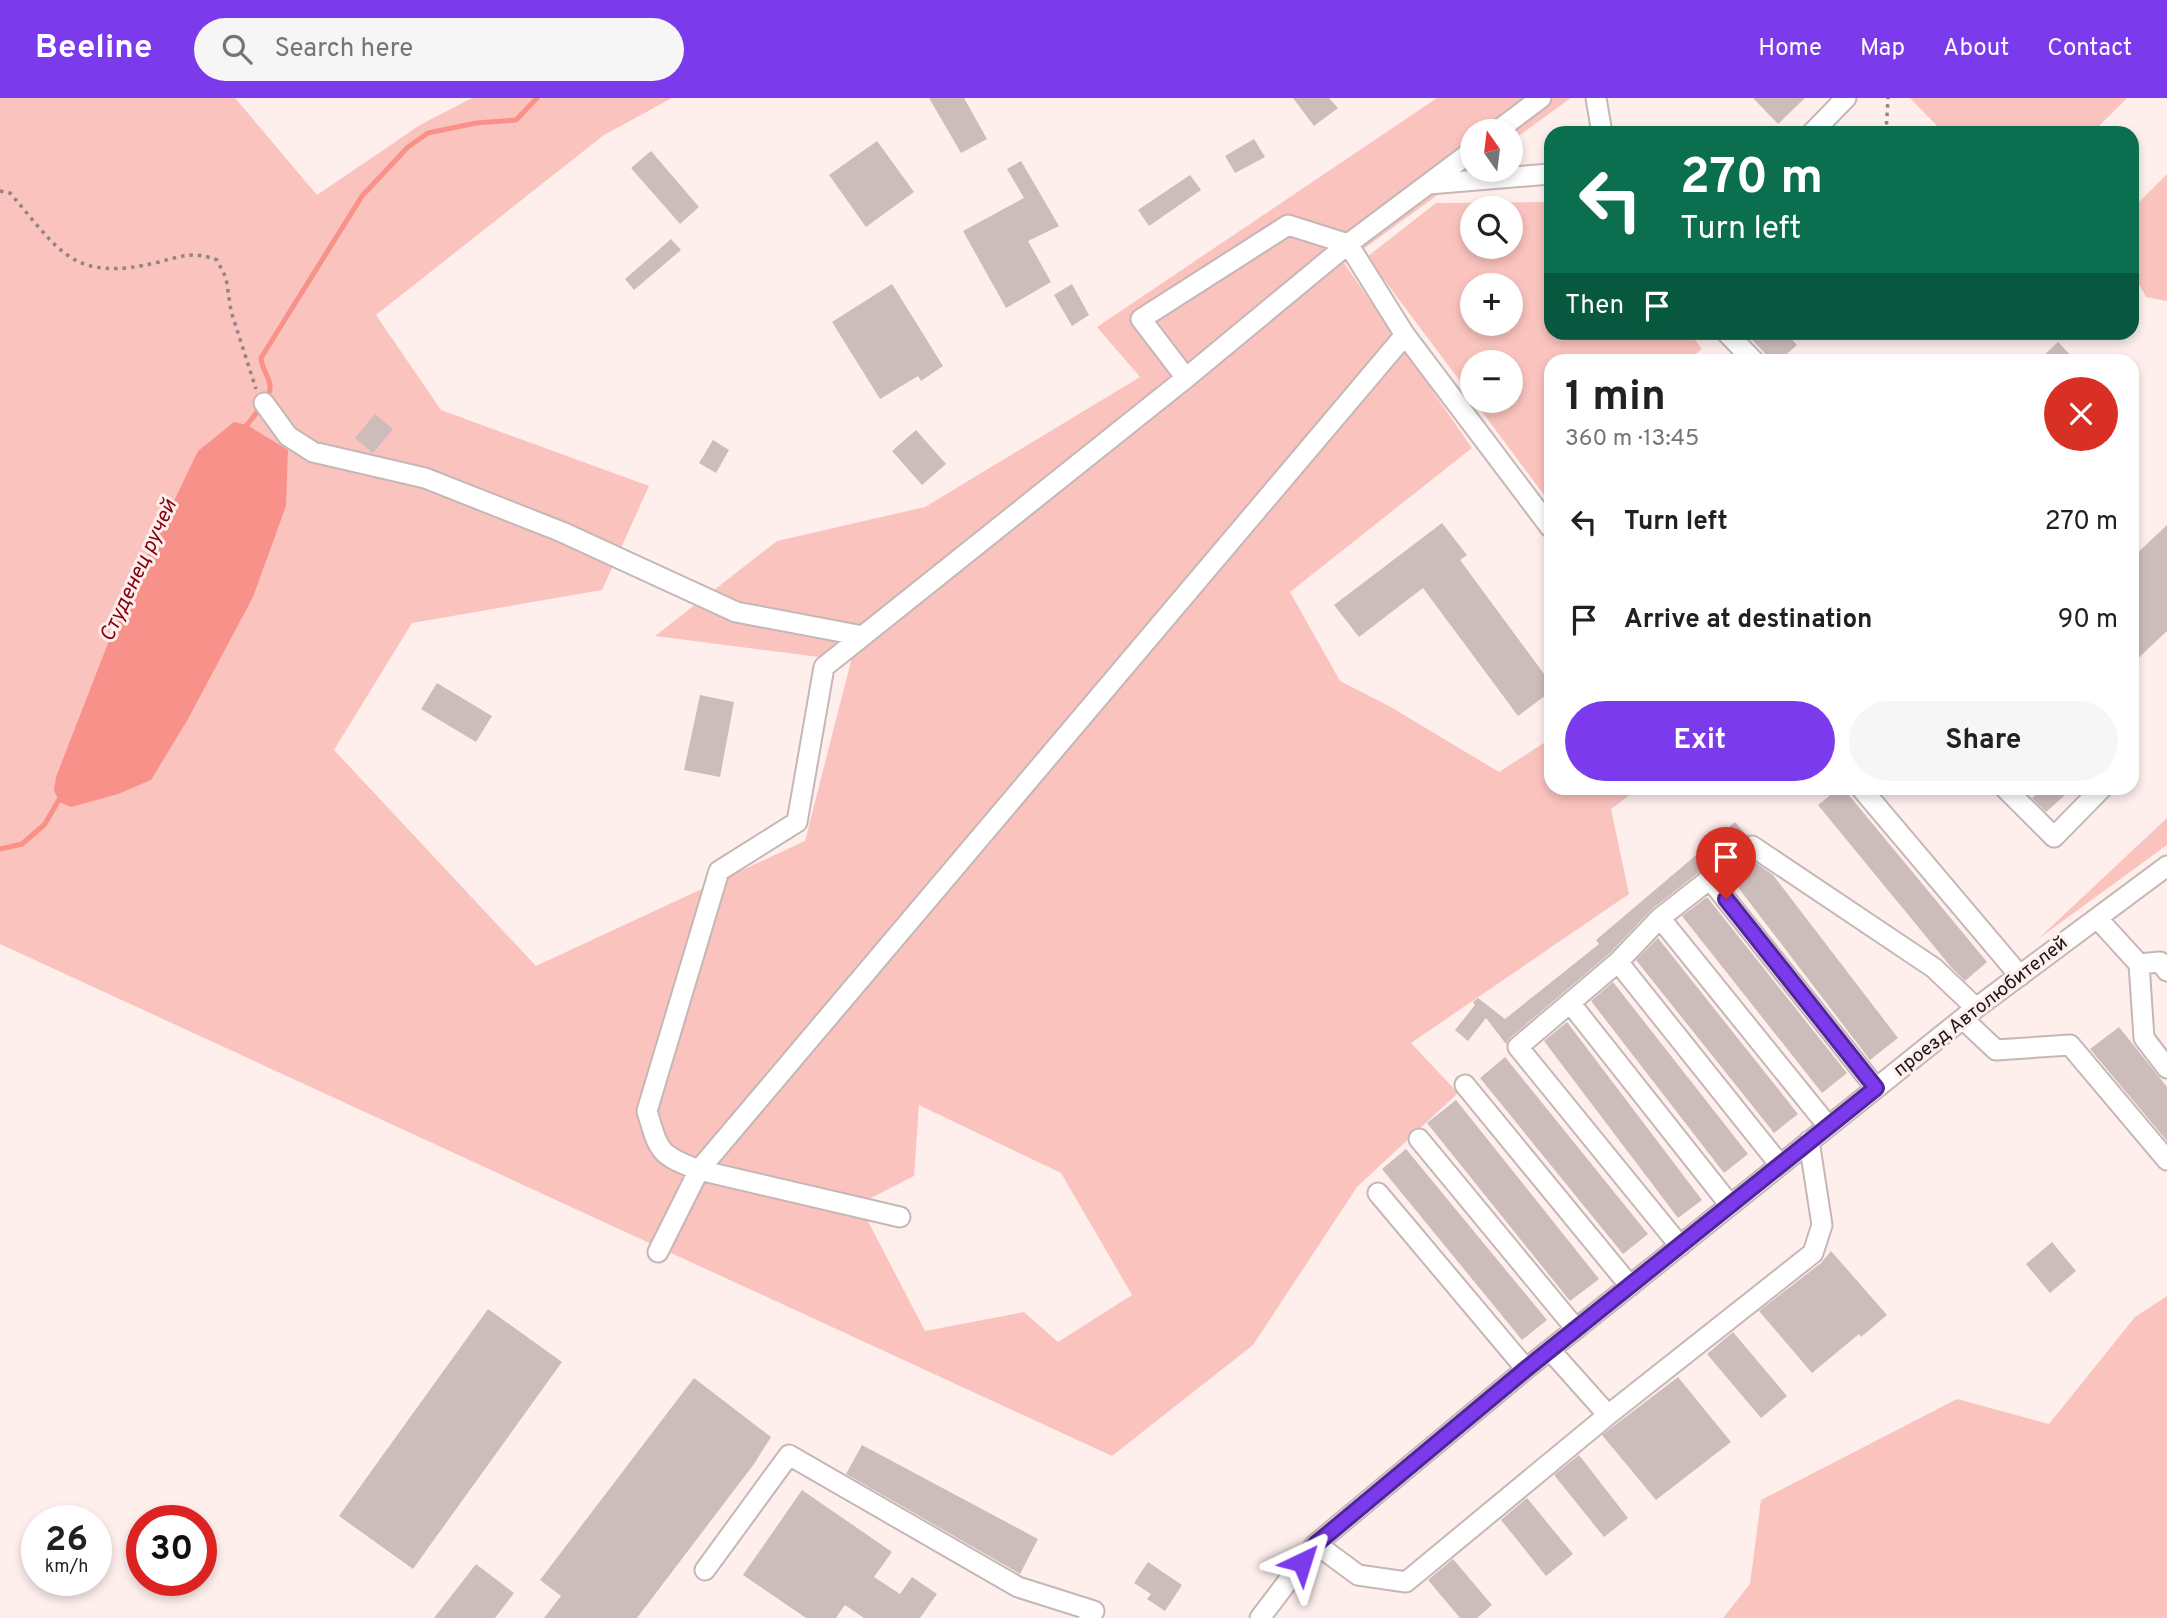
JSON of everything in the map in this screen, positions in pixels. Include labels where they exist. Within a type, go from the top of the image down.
[{"type":"street","points":[[1513,119],[1541,98]]},
{"type":"street","points":[[1596,98],[1601,126]]},
{"type":"street","points":[[1819,126],[1846,98]]},
{"type":"street","points":[[900,1217],[699,1170],[672,1160],[657,1144],[647,1111],[719,871],[797,822],[824,667],[1186,379],[1348,244],[1460,159]]},
{"type":"street","points":[[1427,184],[1544,174]]},
{"type":"street","points":[[1186,379],[1141,319],[1288,225],[1348,244],[1405,335],[1544,519]]},
{"type":"street","points":[[658,1252],[699,1170],[1405,335]]},
{"type":"street","points":[[1733,340],[1746,354]]},
{"type":"street","points":[[264,403],[288,436],[313,452],[425,478],[562,532],[736,612],[863,636]]},
{"type":"street","points":[[1867,795],[2020,975]]},
{"type":"street","points":[[2012,795],[2054,837],[2095,795]]},
{"type":"street","points":[[1680,1246],[1518,1047],[1618,962],[1660,918],[1752,846],[1934,968],[1996,1050],[2070,1045],[2167,1160]]},
{"type":"street","name":"проезд Автолюбителей","points":[[1260,1618],[1316,1544],[1526,1369],[1969,1014],[2167,866]]},
{"type":"street","points":[[1709,878],[1876,1088]]},
{"type":"street","points":[[1660,918],[1828,1126]]},
{"type":"street","points":[[2097,918],[2138,964],[2144,1038],[2167,1068]]},
{"type":"street","points":[[1618,962],[1780,1165]]},
{"type":"street","points":[[2138,964],[2160,962],[2167,971]]},
{"type":"street","points":[[1571,1004],[1730,1205]]},
{"type":"street","points":[[1465,1085],[1630,1286]]},
{"type":"street","points":[[1419,1139],[1576,1329]]},
{"type":"street","points":[[1316,1544],[1358,1575],[1406,1582],[1608,1415],[1813,1252],[1822,1225],[1809,1141]]},
{"type":"street","points":[[1378,1192],[1526,1369]]},
{"type":"street","points":[[1550,1350],[1608,1415]]},
{"type":"street","points":[[705,1570],[789,1455],[1018,1587],[1096,1616]]},
{"type":"path","points":[[1886,126],[1888,98]]},
{"type":"path","points":[[0,191],[10,193],[56,247],[74,262],[121,270],[194,253],[217,260],[226,278],[231,311],[252,384],[264,403]]},
{"type":"shaded area","points":[[0,98],[235,98],[317,195],[420,125],[472,98],[672,98],[604,135],[376,315],[441,410],[649,486],[602,590],[412,623],[334,750],[536,966],[805,841],[851,661],[655,636],[777,541],[925,507],[1140,377],[1097,327],[1437,98],[1571,98],[1523,133],[1523,119],[1460,119],[1460,179],[1344,263],[1472,448],[1290,592],[1340,681],[1389,706],[1499,772],[1544,743],[1544,795],[1630,795],[1611,809],[1629,894],[1411,1043],[1458,1093],[1357,1187],[1253,1345],[1112,1456],[0,944]],"holes":[[[919,1105],[1061,1173],[1132,1295],[1058,1342],[1024,1312],[925,1331],[859,1204],[914,1176]]]},
{"type":"shaded area","points":[[1910,98],[2127,98],[2099,126],[1937,126]]},
{"type":"shaded area","points":[[2167,174],[2167,301],[2146,297],[2139,284],[2139,202]]},
{"type":"shaded area","points":[[1523,202],[1544,202],[1544,340],[1695,340],[1702,349],[1696,354],[1544,354],[1544,495],[1483,413],[1523,413],[1523,350],[1460,350],[1460,381],[1367,257],[1436,203],[1460,203],[1460,259],[1523,259]]},
{"type":"shaded area","points":[[234,422],[247,425],[288,450],[286,506],[253,597],[188,719],[151,780],[118,794],[71,807],[59,802],[54,790],[56,777],[119,615],[198,451]]},
{"type":"shaded area","points":[[2167,818],[2167,845],[2038,939]]},
{"type":"shaded area","points":[[2167,1296],[2167,1618],[1723,1618],[1750,1584],[1761,1500],[1957,1399],[2049,1424],[2135,1317]]},
{"type":"building","points":[[929,98],[964,98],[987,139],[961,153]]},
{"type":"building","points":[[1293,98],[1329,98],[1338,108],[1314,126]]},
{"type":"building","points":[[1753,98],[1805,98],[1778,124]]},
{"type":"building","points":[[1254,139],[1265,157],[1235,173],[1225,156]]},
{"type":"building","points":[[877,141],[914,192],[866,227],[829,175]]},
{"type":"building","points":[[651,151],[699,207],[680,224],[631,168]]},
{"type":"building","points":[[1021,161],[1059,226],[1028,241],[1051,282],[1006,308],[963,231],[1024,198],[1007,169]]},
{"type":"building","points":[[1190,175],[1201,190],[1149,226],[1138,210]]},
{"type":"building","points":[[671,239],[681,250],[634,290],[625,279]]},
{"type":"building","points":[[892,284],[943,366],[921,381],[918,376],[880,399],[832,322]]},
{"type":"building","points":[[1072,284],[1089,315],[1072,326],[1054,295]]},
{"type":"building","points":[[1752,340],[1792,340],[1797,345],[1787,354],[1765,354]]},
{"type":"building","points":[[2058,342],[2069,354],[2045,354]]},
{"type":"building","points":[[375,414],[393,429],[373,453],[355,438]]},
{"type":"building","points":[[916,430],[946,464],[922,485],[892,451]]},
{"type":"building","points":[[713,440],[729,450],[716,473],[699,463]]},
{"type":"building","points":[[1442,523],[1467,555],[1460,560],[1544,674],[1544,696],[1518,716],[1423,588],[1359,637],[1334,605]]},
{"type":"building","points":[[2167,525],[2167,631],[2139,657],[2139,551]]},
{"type":"building","points":[[437,683],[492,716],[476,742],[421,709]]},
{"type":"building","points":[[700,695],[734,702],[720,777],[684,770]]},
{"type":"building","points":[[1830,795],[1849,795],[1987,962],[1965,981],[1818,805]]},
{"type":"building","points":[[2036,795],[2065,795],[2046,812],[2032,798]]},
{"type":"building","points":[[1735,822],[1746,835],[1744,837],[1652,909],[1610,953],[1506,1044],[1486,1018],[1468,1041],[1455,1030],[1478,998],[1505,1019],[1599,944],[1596,940]]},
{"type":"building","points":[[1753,861],[1773,875],[1898,1038],[1870,1060],[1731,878]]},
{"type":"building","points":[[1707,897],[1847,1073],[1822,1093],[1682,916]]},
{"type":"building","points":[[1658,938],[1798,1114],[1774,1133],[1636,960]]},
{"type":"building","points":[[1613,982],[1748,1154],[1724,1173],[1591,1001]]},
{"type":"building","points":[[1567,1022],[1702,1200],[1678,1218],[1544,1041]]},
{"type":"building","points":[[2119,1027],[2167,1087],[2167,1141],[2090,1049]]},
{"type":"building","points":[[1505,1057],[1648,1234],[1623,1254],[1480,1078]]},
{"type":"building","points":[[1456,1100],[1599,1279],[1570,1301],[1427,1123]]},
{"type":"building","points":[[1406,1149],[1547,1320],[1522,1340],[1382,1169]]},
{"type":"building","points":[[2052,1242],[2076,1271],[2050,1293],[2026,1264]]},
{"type":"building","points":[[1831,1251],[1887,1315],[1812,1373],[1759,1311],[1821,1263]]},
{"type":"building","points":[[488,1309],[562,1362],[413,1569],[339,1516]]},
{"type":"building","points":[[1733,1332],[1787,1396],[1761,1418],[1707,1354]]},
{"type":"building","points":[[1678,1377],[1731,1442],[1656,1500],[1602,1435]]},
{"type":"building","points":[[694,1378],[771,1437],[754,1464],[637,1618],[544,1618],[561,1596],[540,1580]]},
{"type":"building","points":[[862,1445],[1038,1539],[1020,1574],[846,1474]]},
{"type":"building","points":[[1579,1455],[1628,1518],[1604,1537],[1554,1475]]},
{"type":"building","points":[[802,1490],[892,1552],[874,1577],[900,1594],[912,1577],[937,1594],[920,1618],[864,1618],[845,1605],[836,1618],[806,1618],[743,1575]]},
{"type":"building","points":[[1527,1498],[1573,1554],[1546,1576],[1501,1520]]},
{"type":"building","points":[[1453,1559],[1492,1605],[1477,1618],[1460,1618],[1428,1580]]},
{"type":"building","points":[[1148,1562],[1182,1585],[1165,1611],[1147,1599],[1151,1594],[1134,1583]]},
{"type":"building","points":[[476,1564],[514,1593],[495,1618],[434,1618]]},
{"type":"waterway","name":"Студенец ручей","points":[[266,399],[270,383],[261,358],[362,196],[408,147],[428,133],[476,123],[516,120],[537,98]]},
{"type":"waterway","name":"Студенец ручей","points":[[243,430],[261,407]]},
{"type":"waterway","name":"Студенец ручей","points":[[0,849],[22,844],[45,824],[61,796]]},
{"type":"route","points":[[1302,1562],[1316,1544],[1526,1369],[1876,1088],[1726,899]]}]
